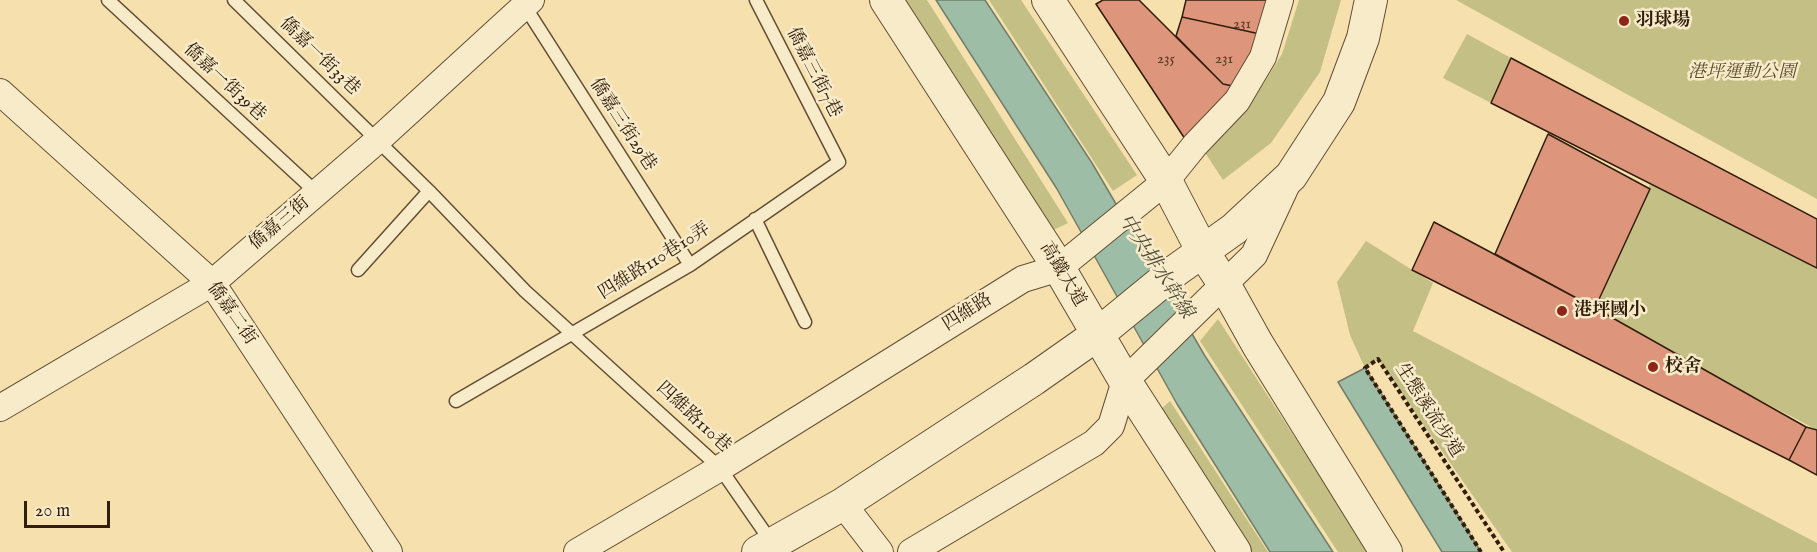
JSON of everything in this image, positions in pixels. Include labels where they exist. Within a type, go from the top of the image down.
[{"type":"street","name":"高鐵大道","points":[[886,0],[1059,268],[1125,381],[1235,552]]},
{"type":"street","points":[[1048,0],[1155,190],[1203,252],[1214,294],[1258,345],[1386,552]]},
{"type":"street","name":"四維路","points":[[577,552],[720,468],[1023,279],[1059,268],[1155,190],[1237,101],[1263,57],[1280,0]]},
{"type":"street","points":[[911,552],[1094,443],[1111,426],[1125,381],[1254,255],[1291,176],[1339,102],[1363,38],[1371,0]]},
{"type":"street","name":"僑嘉三街","points":[[0,408],[212,283],[378,140],[525,2]]},
{"type":"street","name":"僑嘉二街","points":[[0,92],[212,283],[389,552]]},
{"type":"street","points":[[765,548],[843,504],[1034,379],[1098,334],[1175,271],[1234,229],[1291,176]]},
{"type":"street","points":[[843,504],[880,552]]},
{"type":"lane","name":"僑嘉一街39巷","points":[[108,0],[317,193]]},
{"type":"lane","name":"僑嘉一街33巷","points":[[234,0],[378,140]]},
{"type":"lane","name":"僑嘉三街7巷","points":[[756,0],[839,162]]},
{"type":"lane","name":"僑嘉三街29巷","points":[[525,2],[690,264]]},
{"type":"lane","name":"四維路110巷","points":[[378,140],[525,291],[720,468],[765,548]]},
{"type":"lane","name":"四維路110巷10弄","points":[[573,333],[690,264],[839,162]]},
{"type":"lane","points":[[358,270],[429,191]]},
{"type":"lane","points":[[755,219],[805,322]]},
{"type":"lane","points":[[456,401],[573,333]]},
{"type":"path","name":"生態溪流步道","points":[[1481,552],[1365,368],[1378,359],[1504,552]]},
{"type":"green space","points":[[900,0],[927,0],[1068,223],[1047,233]]},
{"type":"green space","points":[[989,0],[1021,0],[1137,175],[1113,191]]},
{"type":"green space","points":[[1299,0],[1341,0],[1320,72],[1271,143],[1223,180],[1204,151],[1254,99],[1282,54]]},
{"type":"green space","name":"港坪運動公園","points":[[1456,0],[1817,0],[1817,199]]},
{"type":"green space","points":[[1467,34],[1511,58],[1491,103],[1443,78]]},
{"type":"green space","points":[[1650,184],[1817,268],[1817,430],[1594,313]]},
{"type":"green space","points":[[1366,241],[1433,283],[1413,331],[1817,543],[1817,552],[1512,552],[1378,359],[1365,368],[1350,335],[1337,282]]},
{"type":"green space","points":[[1218,319],[1369,552],[1338,552],[1200,341]]},
{"type":"green space","points":[[1170,401],[1268,552],[1251,552],[1161,409]]},
{"type":"shaded area","points":[[936,0],[985,0],[1092,163],[1205,356],[1333,552],[1270,552],[1177,404],[1057,189]]},
{"type":"shaded area","points":[[1365,368],[1481,552],[1442,552],[1338,382]]},
{"type":"building","points":[[1103,0],[1139,0],[1223,84],[1238,87],[1189,145],[1096,4]]},
{"type":"building","points":[[1186,0],[1268,0],[1260,34],[1182,17]]},
{"type":"building","points":[[1182,17],[1260,34],[1238,87],[1223,84],[1176,36]]},
{"type":"building","points":[[1511,58],[1817,219],[1817,268],[1491,103]]},
{"type":"building","points":[[1548,134],[1650,189],[1595,308],[1495,254]]},
{"type":"building","name":"校舍","points":[[1434,222],[1595,308],[1806,427],[1789,460],[1412,270]]},
{"type":"building","points":[[1806,427],[1817,430],[1817,475],[1789,460]]},
{"type":"place","name":"羽球場","points":[[1624,21]]},
{"type":"place","name":"港坪國小","points":[[1562,311]]},
{"type":"place","name":"校舍","points":[[1653,367]]},
{"type":"water label","name":"中央排水幹線","points":[[1155,267]]}]
